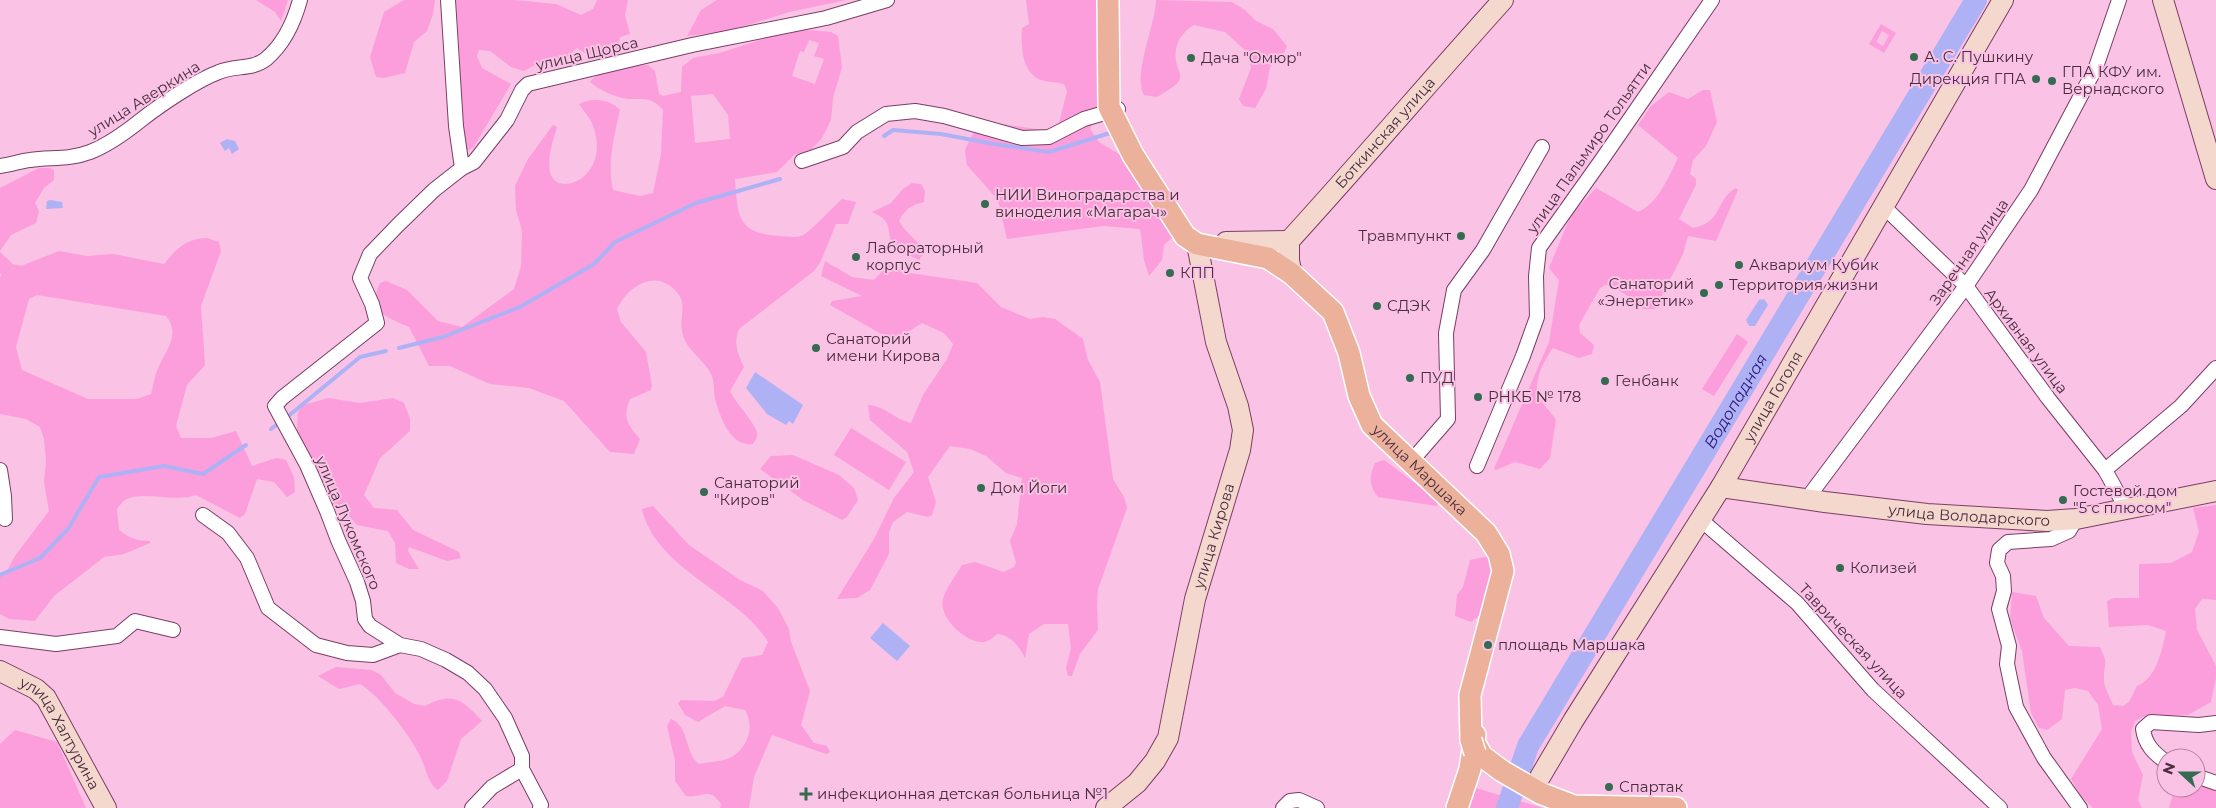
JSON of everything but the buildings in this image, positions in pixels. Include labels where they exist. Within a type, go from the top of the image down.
[{"type":"main road","name":"улица Кирова","points":[[1106,808],[1137,783],[1155,762],[1168,738],[1195,599],[1240,450],[1243,430],[1238,406],[1216,342],[1192,230],[1116,110],[1108,80],[1108,0]]},
{"type":"main road","name":"улица Кирова","points":[[1116,110],[1120,0]]},
{"type":"main road","name":"Боткинская улица","points":[[1290,259],[1427,85],[1503,0]]},
{"type":"main road","name":"улица Гоголя","points":[[1530,789],[1701,520],[2003,0]]},
{"type":"main road","points":[[2163,0],[2216,179]]},
{"type":"main road","points":[[1196,244],[1226,242],[1266,250],[1290,259]]},
{"type":"main road","name":"улица Маршака","points":[[1196,244],[1268,258],[1290,259],[1296,264],[1334,306],[1349,329],[1366,393],[1378,422],[1497,532],[1509,553],[1513,570],[1511,584],[1498,616],[1474,735]]},
{"type":"main road","name":"улица Маршака","points":[[1290,259],[1333,312],[1349,353],[1359,396],[1372,425],[1486,533],[1499,554],[1503,571],[1470,695],[1474,735]]},
{"type":"main road","name":"улица Володарского","points":[[1720,487],[1806,500],[1927,514],[2046,521],[2076,519],[2216,491]]},
{"type":"main road","name":"улица Халтурина","points":[[0,671],[36,689],[46,698],[106,808]]},
{"type":"main road","points":[[1474,735],[1482,756],[1530,789]]},
{"type":"main road","points":[[1474,735],[1504,779],[1574,806],[1676,808]]},
{"type":"main road","points":[[1455,808],[1474,735]]},
{"type":"main road","points":[[1455,808],[1474,735]]},
{"type":"street","name":"улица Аверкина","points":[[0,166],[30,160],[66,159],[91,152],[130,129],[148,114],[188,88],[219,71],[248,67],[265,60],[288,32],[295,18],[300,0]]},
{"type":"street","points":[[448,0],[456,126],[462,168]]},
{"type":"street","name":"улица Щорса","points":[[377,323],[372,304],[362,286],[360,278],[370,254],[434,190],[462,168],[474,162],[506,120],[522,90],[528,84],[692,45],[826,18],[887,0]]},
{"type":"street","name":"улица Пальмиро Тольятти","points":[[1477,466],[1523,356],[1537,317],[1536,276],[1539,248],[1712,0]]},
{"type":"street","name":"Заречная улица","points":[[1806,500],[1966,286],[2031,190],[2096,67],[2119,0]]},
{"type":"street","points":[[802,161],[843,147],[857,132],[886,114],[915,111],[934,114],[1022,138],[1049,137],[1084,119],[1116,110]]},
{"type":"street","points":[[1415,457],[1448,419],[1446,334],[1454,290],[1484,250],[1542,147]]},
{"type":"street","name":"Архивная улица","points":[[1883,206],[1966,286],[2048,398],[2105,470],[2126,508]]},
{"type":"street","name":"улица Лукомского","points":[[377,323],[282,398],[275,406],[307,465],[357,582],[363,601],[365,619],[370,626],[400,645],[421,649],[468,672],[485,689],[505,718],[522,756],[522,769],[541,805],[540,808]]},
{"type":"street","points":[[2105,470],[2181,406],[2216,368]]},
{"type":"street","points":[[0,470],[5,519]]},
{"type":"street","points":[[203,515],[228,533],[247,558],[268,608],[316,644],[347,653],[374,655],[400,645]]},
{"type":"street","points":[[2076,519],[2069,531],[2051,539],[2008,542],[2000,550],[1997,563],[2003,576],[2004,591],[1999,608],[2009,646],[2007,664],[2016,707],[2044,758],[2080,808]]},
{"type":"street","name":"Таврическая улица","points":[[1701,520],[1797,603],[1873,690],[2000,808]]},
{"type":"street","points":[[0,638],[56,644],[117,636],[135,621],[174,630]]},
{"type":"street","points":[[2156,754],[2144,740],[2143,729],[2151,722],[2199,725],[2216,723]]},
{"type":"street","points":[[472,808],[492,786],[522,769]]},
{"type":"street","points":[[1283,808],[1290,801],[1299,800],[1316,808]]},
{"type":"shaded area","points":[[256,0],[288,0],[281,21],[275,12]]},
{"type":"shaded area","points":[[404,0],[435,0],[433,14],[427,31],[414,42],[405,73],[384,78],[376,77],[370,57],[384,12]]},
{"type":"shaded area","points":[[456,0],[515,0],[556,4],[581,15],[593,9],[597,0],[628,0],[625,15],[630,34],[620,37],[617,54],[614,59],[594,59],[577,48],[562,62],[544,60],[524,71],[511,67],[490,51],[479,50],[477,56],[482,68],[511,84],[473,148],[466,151],[459,127],[460,62]]},
{"type":"shaded area","points":[[717,0],[847,0],[789,12],[729,31],[687,36],[701,10]]},
{"type":"shaded area","points":[[1026,0],[1108,0],[1101,104],[1090,129],[1099,142],[1129,160],[1178,232],[1164,245],[1162,260],[1149,276],[1144,260],[1140,229],[1103,226],[1007,239],[998,200],[967,165],[965,150],[976,127],[1002,124],[1049,131],[1058,127],[1067,91],[1064,84],[1041,80],[1034,76],[1026,65],[1022,50],[1022,28],[1029,24]]},
{"type":"shaded area","points":[[1156,0],[1232,2],[1245,10],[1256,21],[1273,29],[1287,46],[1284,53],[1270,67],[1266,89],[1255,108],[1243,106],[1239,99],[1251,68],[1247,52],[1225,32],[1194,25],[1185,32],[1176,47],[1177,67],[1180,75],[1179,81],[1172,88],[1157,97],[1144,95],[1141,86],[1141,75]]},
{"type":"shaded area","points":[[1881,24],[1896,33],[1884,53],[1869,44]],"holes":[[[1882,31],[1889,35],[1883,46],[1876,42]]]},
{"type":"shaded area","points":[[794,29],[831,32],[838,36],[842,67],[833,98],[831,120],[822,138],[811,150],[794,155],[777,172],[735,179],[737,203],[742,220],[754,231],[792,237],[805,234],[842,199],[856,202],[848,224],[836,224],[821,261],[814,271],[739,329],[736,344],[744,367],[730,391],[755,427],[757,437],[753,444],[745,444],[733,437],[724,424],[715,399],[712,376],[685,341],[681,324],[682,304],[679,295],[663,282],[645,282],[637,286],[622,300],[617,309],[621,322],[646,352],[652,385],[651,390],[630,399],[626,411],[626,416],[632,430],[640,439],[634,454],[610,452],[564,401],[529,388],[490,384],[450,366],[429,366],[409,327],[386,316],[377,307],[376,293],[380,283],[386,281],[407,290],[438,321],[462,327],[514,289],[521,266],[522,231],[516,210],[515,186],[528,159],[553,125],[557,127],[549,166],[554,180],[562,184],[572,183],[582,178],[590,170],[596,157],[597,142],[592,123],[579,104],[589,100],[601,100],[611,103],[620,110],[611,160],[613,190],[640,196],[653,193],[661,154],[663,110],[652,101],[625,99],[615,96],[590,82],[596,76],[609,69],[648,65],[655,71],[659,94],[663,96],[681,92],[682,67],[693,58],[720,53]],"holes":[[[809,40],[819,43],[814,56],[824,59],[815,84],[792,76],[800,51],[804,52]],[[713,94],[728,115],[730,139],[695,143],[691,96]]]},
{"type":"shaded area","points":[[1703,90],[1710,90],[1717,122],[1706,146],[1693,160],[1690,174],[1696,179],[1696,185],[1679,219],[1693,228],[1703,225],[1715,216],[1725,198],[1736,188],[1738,190],[1716,241],[1688,236],[1683,254],[1655,309],[1643,309],[1626,295],[1611,287],[1605,285],[1600,288],[1579,325],[1580,333],[1594,345],[1592,354],[1579,358],[1553,348],[1543,364],[1538,378],[1537,392],[1539,397],[1556,420],[1550,458],[1540,469],[1515,462],[1496,470],[1494,469],[1549,342],[1559,280],[1549,268],[1571,215],[1596,188],[1638,212],[1652,202],[1662,189],[1678,158],[1638,125],[1651,106],[1669,92],[1688,99]]},
{"type":"shaded area","points":[[39,168],[54,170],[54,180],[44,188],[35,203],[39,211],[36,223],[11,235],[0,251],[0,188]]},
{"type":"shaded area","points":[[912,183],[921,184],[925,191],[924,202],[909,208],[899,221],[924,253],[919,260],[893,248],[884,219],[872,212],[891,203],[903,189]]},
{"type":"shaded area","points":[[207,238],[219,242],[221,251],[201,306],[205,365],[187,385],[176,426],[181,438],[211,438],[236,431],[252,466],[276,458],[286,460],[294,477],[295,492],[287,497],[274,482],[257,479],[245,514],[240,518],[196,495],[178,498],[140,496],[125,500],[117,509],[119,530],[137,540],[150,541],[150,543],[124,554],[104,557],[54,596],[35,621],[9,619],[0,614],[0,575],[8,569],[15,556],[49,511],[44,482],[46,461],[44,439],[40,427],[26,419],[0,414],[0,277],[2,275],[0,273],[0,252],[13,264],[21,266],[59,251],[87,256],[113,254],[164,264],[182,245]],"holes":[[[37,295],[166,316],[170,323],[172,337],[157,371],[151,394],[137,399],[88,399],[22,370],[16,347],[29,299]]]},
{"type":"shaded area","points":[[825,261],[852,277],[874,280],[888,265],[910,273],[977,283],[1001,307],[1030,319],[1043,317],[1055,319],[1083,339],[1088,360],[1100,382],[1113,479],[1124,497],[1127,508],[1098,589],[1098,630],[1080,654],[1072,676],[1068,676],[1066,668],[1071,648],[1068,624],[1044,624],[1029,634],[1025,658],[1017,645],[1006,636],[997,634],[990,640],[977,642],[955,628],[945,614],[943,606],[944,595],[962,565],[975,562],[1004,572],[1014,567],[1016,563],[1010,541],[1017,524],[1022,478],[1006,473],[986,456],[970,449],[950,446],[928,477],[936,502],[932,515],[928,517],[907,512],[893,522],[889,532],[889,554],[870,590],[857,598],[837,599],[874,539],[894,498],[914,472],[907,452],[870,420],[868,405],[880,408],[911,423],[923,395],[947,359],[953,344],[944,333],[922,323],[894,341],[830,305],[832,301],[862,296],[821,276]]},
{"type":"shaded area","points":[[1737,334],[1748,342],[1714,396],[1702,389]]},
{"type":"shaded area","points":[[328,398],[360,403],[393,398],[404,403],[410,419],[410,431],[380,458],[364,495],[374,508],[397,510],[413,530],[459,552],[461,558],[447,561],[409,547],[408,551],[419,569],[409,569],[396,563],[395,543],[388,531],[357,525],[345,511],[328,501],[297,432],[298,412],[303,405]]},
{"type":"shaded area","points":[[851,428],[906,462],[889,490],[834,455]]},
{"type":"shaded area","points":[[793,455],[839,475],[854,488],[858,500],[847,517],[842,520],[803,500],[760,469],[771,456]]},
{"type":"shaded area","points":[[1384,460],[1439,501],[1437,506],[1378,497],[1373,489],[1371,477],[1375,463]]},
{"type":"shaded area","points":[[2216,505],[2216,600],[2202,599],[2195,609],[2197,630],[2216,666],[2216,678],[2211,702],[2188,715],[2143,717],[2135,721],[2131,732],[2132,752],[2143,775],[2138,800],[2142,808],[2093,808],[2081,796],[2071,779],[2102,729],[2098,705],[2088,691],[2075,688],[2065,690],[2062,719],[2047,730],[2039,728],[2031,713],[2022,651],[2010,619],[2012,592],[2036,596],[2044,618],[2069,646],[2100,647],[2105,661],[2104,681],[2107,692],[2113,705],[2123,706],[2129,702],[2137,686],[2144,682],[2154,670],[2166,631],[2148,625],[2109,627],[2107,601],[2114,598],[2139,598],[2139,564],[2171,563],[2192,552],[2199,532],[2193,508]]},
{"type":"shaded area","points":[[653,506],[689,545],[740,580],[763,591],[778,608],[789,629],[791,642],[810,691],[801,725],[814,743],[827,746],[830,752],[826,754],[772,735],[754,777],[749,808],[720,808],[721,804],[713,795],[709,794],[686,796],[675,781],[675,761],[667,726],[671,719],[677,723],[684,734],[694,759],[699,764],[720,761],[734,756],[744,745],[749,732],[748,717],[745,710],[725,706],[698,722],[685,715],[678,703],[681,700],[714,701],[723,697],[742,658],[762,655],[768,642],[755,625],[738,609],[680,565],[663,548],[650,530],[642,509]]},
{"type":"shaded area","points":[[1489,556],[1495,574],[1480,615],[1471,622],[1455,616],[1457,595],[1463,587],[1470,560]]},
{"type":"shaded area","points":[[336,667],[372,670],[381,675],[395,693],[414,704],[425,706],[443,699],[457,700],[469,708],[482,721],[461,739],[447,781],[438,790],[431,783],[420,756],[409,738],[376,697],[360,684],[339,689],[318,676]]},
{"type":"shaded area","points":[[15,730],[57,742],[86,808],[0,808],[0,744]]},
{"type":"shaded area","points":[[2206,784],[2216,787],[2216,808],[2169,808],[2172,798],[2206,798]]},
{"type":"shaded area","points":[[1469,786],[1543,808],[1460,808]]},
{"type":"water","points":[[227,139],[235,141],[239,149],[232,154],[229,148],[225,151],[220,143]]},
{"type":"water","points":[[47,201],[62,202],[63,208],[46,209]]},
{"type":"water","points":[[1764,299],[1768,305],[1755,326],[1749,326],[1746,320],[1759,300]]},
{"type":"water","points":[[755,372],[803,405],[793,424],[789,421],[786,425],[767,414],[746,388]]},
{"type":"water","points":[[883,623],[910,646],[897,661],[870,638]]},
{"type":"waterway","name":"Водопадная","points":[[1507,808],[1528,746],[1976,0]]},
{"type":"waterway","points":[[884,136],[893,130],[941,134],[1049,152],[1113,132]]},
{"type":"waterway","points":[[399,348],[443,337],[520,307],[594,264],[615,242],[696,203],[780,179]]},
{"type":"waterway","points":[[271,429],[360,357],[386,351]]},
{"type":"waterway","points":[[0,575],[40,558],[68,529],[99,477],[164,466],[203,474],[246,445]]},
{"type":"place","name":"А. С. Пушкину","points":[[1914,57]]},
{"type":"place","name":"Дача \"Омюр\"","points":[[1191,58]]},
{"type":"place","name":"Дирекция ГПА","points":[[2036,79]]},
{"type":"place","name":"ГПА КФУ им. Вернадского","points":[[2052,81]]},
{"type":"place","name":"НИИ Виноградарства и виноделия «Магарач»","points":[[985,204]]},
{"type":"place","name":"Травмпункт","points":[[1461,236]]},
{"type":"place","name":"Лабораторный корпус","points":[[856,257]]},
{"type":"place","name":"Аквариум Кубик","points":[[1739,265]]},
{"type":"place","name":"КПП","points":[[1170,273]]},
{"type":"place","name":"Территория жизни","points":[[1719,285]]},
{"type":"place","name":"Санаторий «Энергетик»","points":[[1704,293]]},
{"type":"place","name":"СДЭК","points":[[1377,306]]},
{"type":"place","name":"Санаторий имени Кирова","points":[[816,348]]},
{"type":"place","name":"ПУД","points":[[1410,378]]},
{"type":"place","name":"Генбанк","points":[[1605,381]]},
{"type":"place","name":"РНКБ № 178","points":[[1478,397]]},
{"type":"place","name":"Дом Йоги","points":[[981,488]]},
{"type":"place","name":"Санаторий \"Киров\"","points":[[704,492]]},
{"type":"place","name":"Гостевой дом \"5 с плюсом\"","points":[[2063,500]]},
{"type":"place","name":"Колизей","points":[[1840,568]]},
{"type":"place","name":"площадь Маршака","points":[[1488,645]]},
{"type":"place","name":"Спартак","points":[[1609,787]]},
{"type":"place","name":"инфекционная детская больница №1","points":[[806,794]]}]
